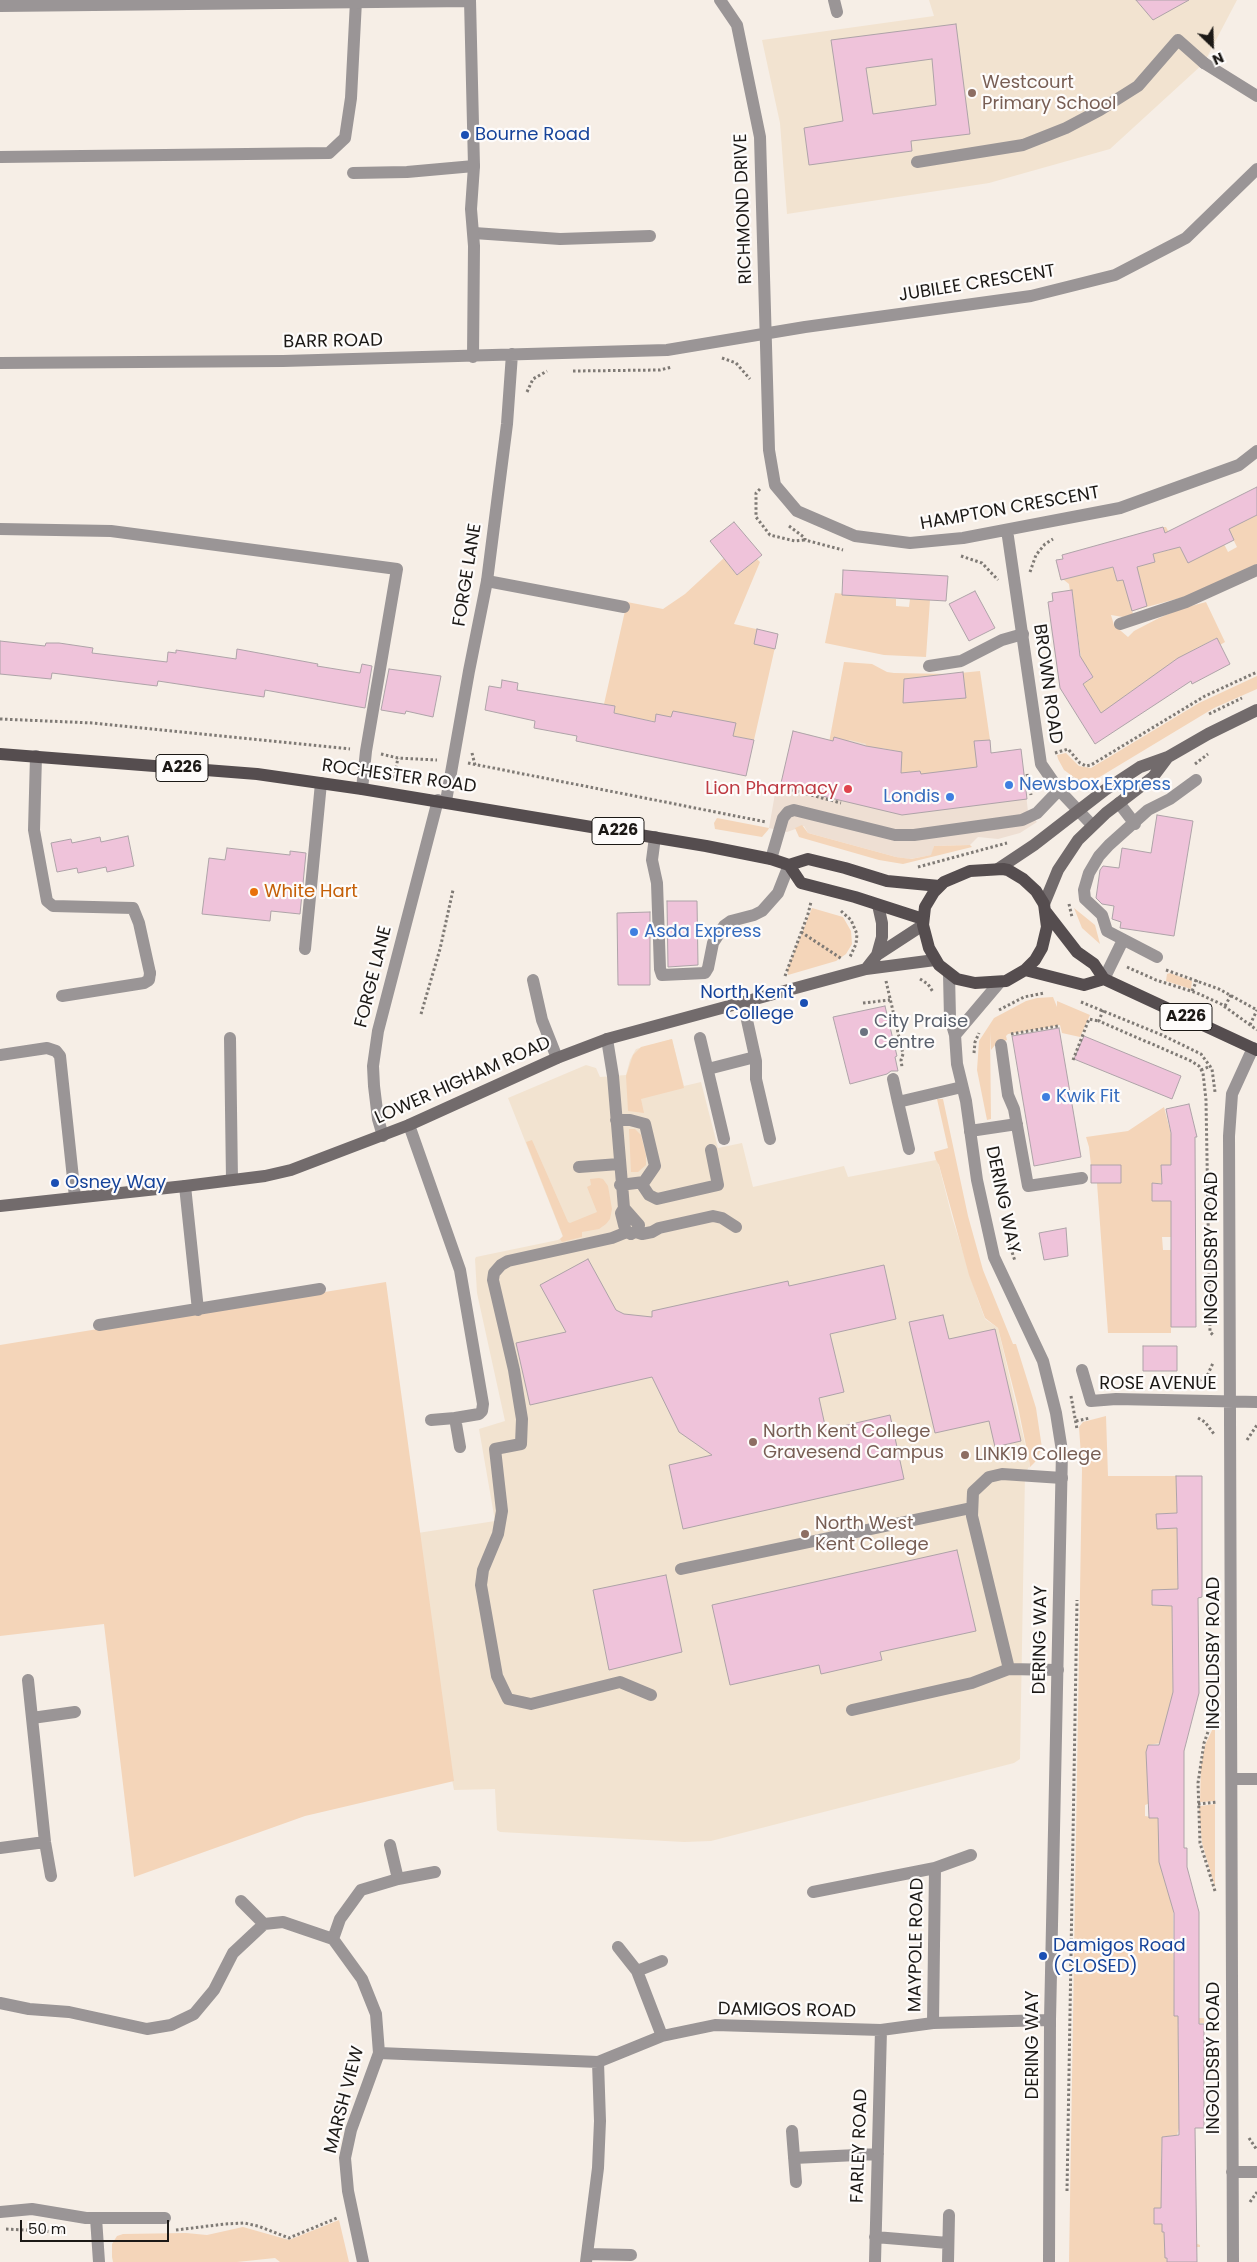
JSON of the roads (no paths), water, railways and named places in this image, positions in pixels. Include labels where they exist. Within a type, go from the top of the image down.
[{"type":"main road","name":"ROCHESTER ROAD","points":[[0,754],[257,774],[442,800],[771,858],[789,865],[801,883],[878,905],[923,922]]},
{"type":"main road","points":[[789,865],[808,859],[887,881],[939,886]]},
{"type":"main road","points":[[1025,970],[1084,985],[1104,979],[1094,964],[1077,952],[1045,908],[1036,891],[1023,879],[1008,870],[970,871],[939,886],[929,898],[923,922],[925,939],[934,960],[949,974],[975,984],[999,983],[1025,970],[1042,948],[1047,927],[1045,908]]},
{"type":"main road","name":"A226","points":[[1104,979],[1255,1049]]},
{"type":"street","points":[[0,6],[205,1],[470,0],[474,166],[471,209],[474,233],[473,357]]},
{"type":"street","name":"RICHMOND DRIVE","points":[[720,0],[737,25],[760,137],[767,334]]},
{"type":"street","points":[[0,157],[329,153],[345,138],[351,98],[356,1]]},
{"type":"street","points":[[917,162],[1024,145],[1066,128],[1100,110],[1138,86],[1178,40],[1204,63],[1257,96]]},
{"type":"street","points":[[353,173],[407,172],[474,166]]},
{"type":"street","name":"JUBILEE CRESCENT","points":[[667,350],[804,327],[1031,296],[1115,275],[1186,238],[1257,169]]},
{"type":"street","points":[[474,233],[560,239],[650,236]]},
{"type":"street","name":"HAMPTON CRESCENT","points":[[767,334],[769,450],[775,485],[797,511],[855,536],[910,543],[963,538],[1120,508],[1239,464],[1257,451]]},
{"type":"street","name":"BARR ROAD","points":[[0,362],[283,361],[667,350]]},
{"type":"street","name":"FORGE LANE","points":[[383,1136],[378,1119],[374,1082],[378,1031],[454,760],[487,581],[507,424],[512,354]]},
{"type":"street","points":[[0,529],[111,531],[397,569],[366,751],[362,789]]},
{"type":"street","name":"BROWN ROAD","points":[[1007,530],[1023,634],[1038,754],[1044,769],[1059,790],[1092,825]]},
{"type":"street","points":[[1120,624],[1192,599],[1257,570]]},
{"type":"street","points":[[487,581],[624,607]]},
{"type":"street","points":[[929,666],[961,660],[1002,640],[1023,634]]},
{"type":"street","points":[[998,869],[1140,767],[1168,757],[1225,725],[1257,710]]},
{"type":"street","points":[[36,756],[34,830],[47,901],[53,906],[133,908],[139,923],[150,973],[149,980],[144,983],[62,996]]},
{"type":"street","points":[[1045,908],[1063,860],[1092,825],[1153,777],[1168,757]]},
{"type":"street","points":[[1159,963],[1107,931],[1102,915],[1085,901],[1083,895],[1089,873],[1099,856],[1148,810],[1172,798],[1196,780]]},
{"type":"street","points":[[305,949],[321,783]]},
{"type":"street","points":[[771,858],[784,815],[796,810],[898,835],[940,832],[1022,820],[1037,813],[1059,790]]},
{"type":"street","points":[[1119,803],[1135,824]]},
{"type":"street","points":[[655,837],[652,860],[657,883],[660,969],[662,975],[705,973],[708,968],[713,943],[724,926],[731,920],[754,915],[764,909],[778,893],[789,865]]},
{"type":"street","points":[[877,955],[882,931],[878,905]]},
{"type":"street","points":[[866,969],[877,955],[923,922]]},
{"type":"street","points":[[1104,979],[1123,940]]},
{"type":"street","name":"LOWER HIGHAM ROAD","points":[[0,1206],[185,1186],[292,1170],[410,1126],[557,1058],[607,1039],[866,969],[934,960]]},
{"type":"street","name":"DERING WAY","points":[[949,974],[950,1018],[955,1035],[957,1064],[977,1180],[994,1257],[1043,1361],[1054,1402],[1061,1441],[1062,1478],[1050,2020],[1049,2262]]},
{"type":"street","points":[[533,980],[542,1020],[557,1058]]},
{"type":"street","points":[[955,1035],[999,983]]},
{"type":"street","points":[[744,1002],[755,1057],[756,1079],[770,1139]]},
{"type":"street","points":[[230,1038],[232,1180]]},
{"type":"street","points":[[700,1038],[724,1139]]},
{"type":"street","points":[[607,1039],[614,1076],[620,1185],[624,1208],[632,1226]]},
{"type":"street","points":[[1001,1045],[1008,1095],[1014,1108],[1029,1187],[1082,1178]]},
{"type":"street","points":[[0,1055],[46,1048],[56,1051],[60,1056],[75,1197]]},
{"type":"street","name":"INGOLDSBY ROAD","points":[[1233,2262],[1230,1103],[1234,1089],[1255,1049]]},
{"type":"street","points":[[708,1069],[755,1057]]},
{"type":"street","points":[[893,1079],[909,1149]]},
{"type":"street","points":[[898,1102],[962,1087]]},
{"type":"street","points":[[616,1120],[630,1120],[643,1123],[646,1126],[654,1167],[647,1179],[641,1183],[620,1185]]},
{"type":"street","points":[[970,1132],[1016,1124]]},
{"type":"street","points":[[410,1126],[460,1270],[483,1404],[482,1411],[479,1414],[431,1420]]},
{"type":"street","points":[[641,1183],[649,1195],[657,1199],[718,1185],[711,1150]]},
{"type":"street","points":[[578,1167],[619,1164]]},
{"type":"street","points":[[185,1186],[198,1310]]},
{"type":"street","points":[[651,1695],[620,1682],[531,1704],[508,1699],[497,1676],[481,1585],[483,1570],[498,1534],[502,1511],[495,1449],[521,1444],[522,1419],[514,1370],[493,1280],[494,1273],[501,1265],[508,1261],[612,1238],[632,1226],[659,1228],[713,1216],[722,1218],[736,1227]]},
{"type":"street","points":[[99,1325],[320,1289]]},
{"type":"street","name":"ROSE AVENUE","points":[[1082,1370],[1091,1401],[1116,1399],[1257,1402]]},
{"type":"street","points":[[455,1418],[460,1447]]},
{"type":"street","points":[[1010,1669],[971,1508],[973,1492],[989,1477],[1002,1474],[1062,1478]]},
{"type":"street","points":[[681,1570],[971,1508]]},
{"type":"street","points":[[852,1710],[972,1683],[1010,1669],[1058,1670]]},
{"type":"street","points":[[28,1680],[45,1842],[52,1876]]},
{"type":"street","points":[[32,1718],[74,1712]]},
{"type":"street","points":[[1232,1779],[1257,1779]]},
{"type":"street","points":[[0,1848],[45,1842]]},
{"type":"street","points":[[390,1845],[398,1879]]},
{"type":"street","name":"MAYPOLE ROAD","points":[[813,1892],[935,1868],[971,1856]]},
{"type":"street","name":"MAYPOLE ROAD","points":[[933,2023],[935,1868]]},
{"type":"street","points":[[0,2004],[29,2009],[69,2012],[147,2029],[171,2025],[194,2014],[214,1990],[233,1953],[264,1924],[283,1922],[333,1939],[340,1920],[361,1890],[398,1879],[435,1872]]},
{"type":"street","points":[[240,1901],[264,1924]]},
{"type":"street","name":"MARSH VIEW","points":[[333,1939],[362,1979],[376,2014],[379,2053],[351,2130],[345,2158],[348,2191],[363,2262]]},
{"type":"street","points":[[618,1947],[637,1971],[662,2036]]},
{"type":"street","points":[[637,1971],[662,1961]]},
{"type":"street","name":"DAMIGOS ROAD","points":[[379,2053],[598,2062],[662,2036],[715,2025],[881,2030],[933,2023],[1050,2020]]},
{"type":"street","name":"FARLEY ROAD","points":[[875,2262],[881,2030]]},
{"type":"street","points":[[598,2062],[600,2121],[598,2168],[587,2258],[631,2255]]},
{"type":"street","points":[[792,2131],[796,2182]]},
{"type":"street","points":[[794,2158],[878,2154]]},
{"type":"street","points":[[1232,2172],[1257,2172]]},
{"type":"street","points":[[0,2212],[32,2209],[96,2218],[168,2224]]},
{"type":"street","points":[[948,2262],[949,2215]]},
{"type":"street","points":[[96,2218],[98,2262]]},
{"type":"street","points":[[875,2237],[948,2243]]},
{"type":"place","name":"Westcourt Primary School","points":[[972,93]]},
{"type":"place","name":"Bourne Road","points":[[465,135]]},
{"type":"place","name":"Newsbox Express","points":[[1009,785]]},
{"type":"place","name":"Lion Pharmacy","points":[[848,789]]},
{"type":"place","name":"Londis","points":[[950,797]]},
{"type":"place","name":"White Hart","points":[[254,892]]},
{"type":"place","name":"Asda Express","points":[[634,932]]},
{"type":"place","name":"North Kent College","points":[[804,1003]]},
{"type":"place","name":"City Praise Centre","points":[[864,1032]]},
{"type":"place","name":"Kwik Fit","points":[[1046,1097]]},
{"type":"place","name":"Osney Way","points":[[55,1183]]},
{"type":"place","name":"North Kent College Gravesend Campus","points":[[753,1442]]},
{"type":"place","name":"LINK19 College","points":[[965,1455]]},
{"type":"place","name":"North West Kent College","points":[[805,1534]]},
{"type":"place","name":"Damigos Road (CLOSED)","points":[[1043,1956]]}]
